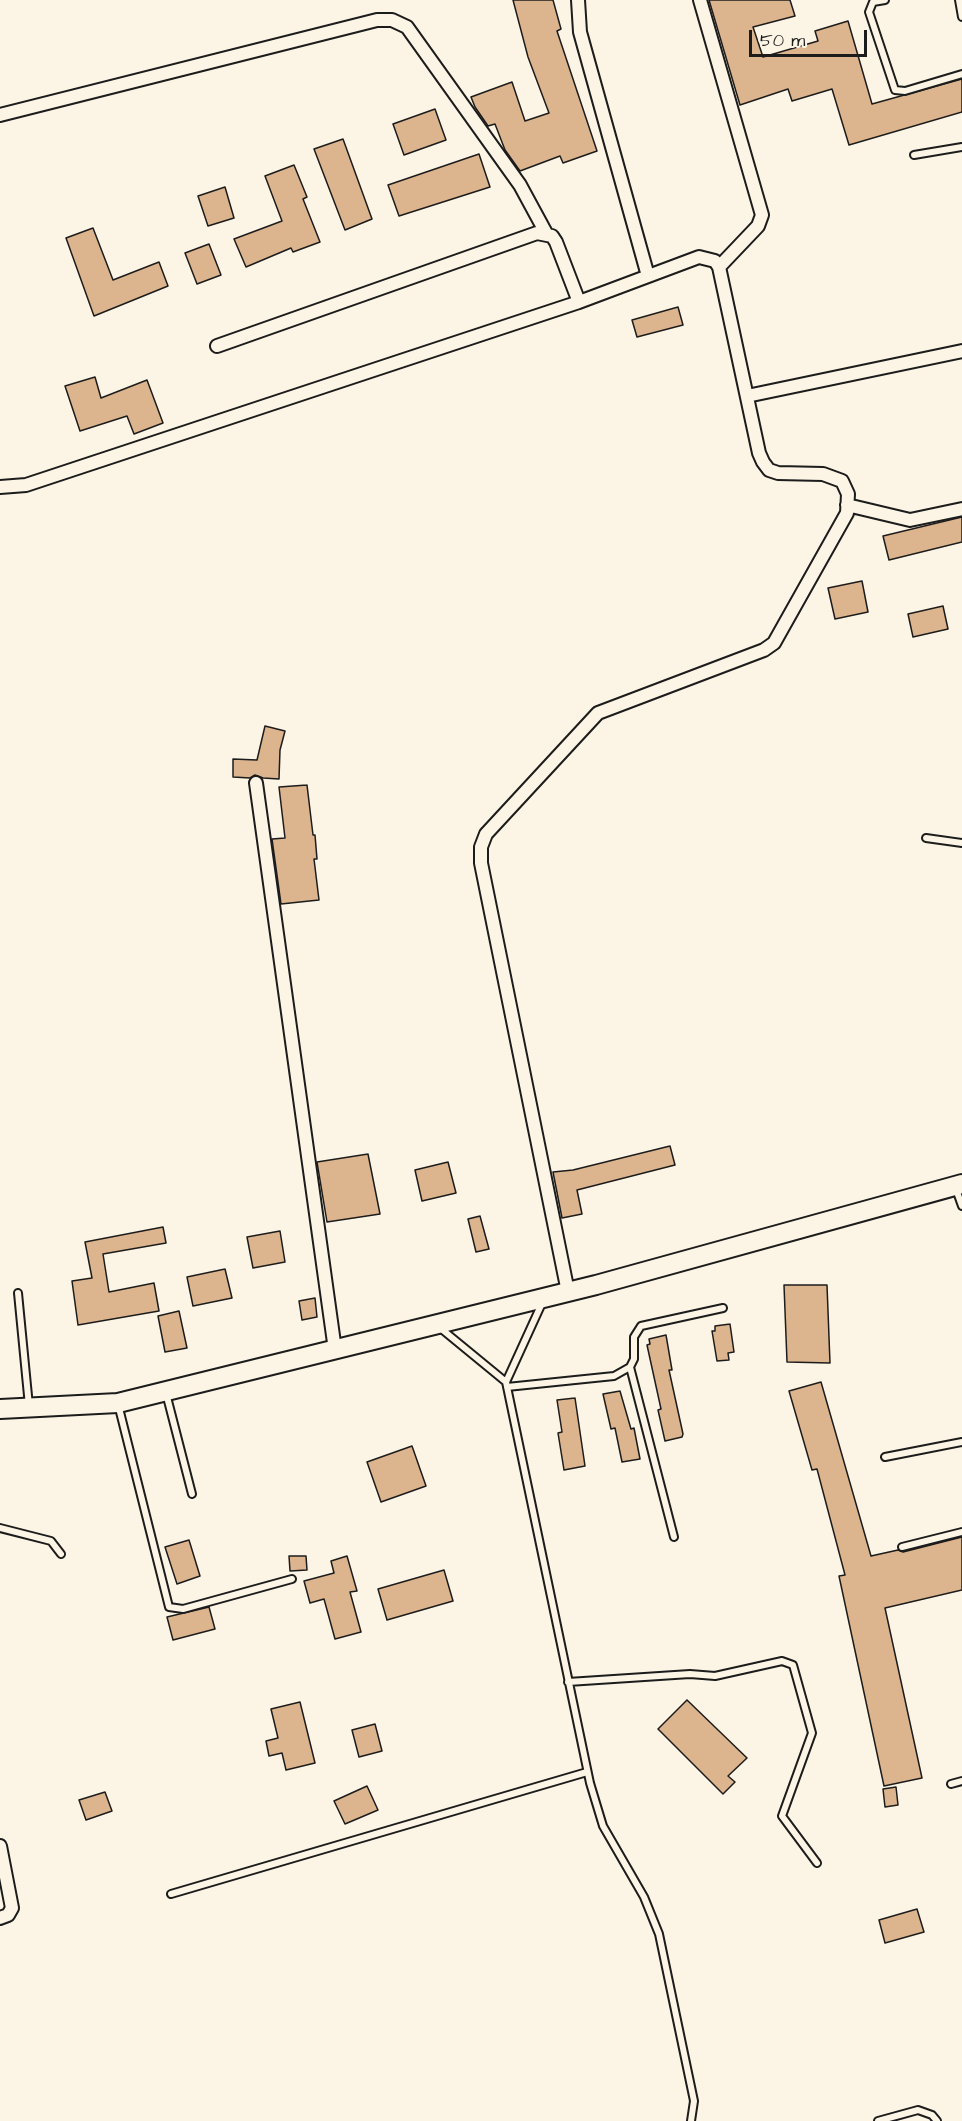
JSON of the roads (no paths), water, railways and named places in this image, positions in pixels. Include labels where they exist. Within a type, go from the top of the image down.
[{"type":"main road","points":[[0,1409],[118,1403],[568,1292],[958,1185]]},
{"type":"street","points":[[578,0],[580,33],[648,276]]},
{"type":"street","points":[[700,0],[762,215],[758,226],[719,267]]},
{"type":"street","points":[[0,115],[377,20],[392,20],[407,27],[519,185],[546,233]]},
{"type":"street","points":[[217,346],[537,233],[546,233],[556,242],[579,302]]},
{"type":"street","points":[[0,487],[26,485],[579,302],[699,257],[715,261],[719,267],[759,453],[769,470],[778,473],[834,477],[842,481],[848,494],[847,513],[774,643],[764,650],[598,713],[486,834],[481,848],[481,863],[568,1292]]},
{"type":"street","points":[[747,396],[962,351]]},
{"type":"street","points":[[847,505],[910,520],[962,509]]},
{"type":"street","points":[[256,783],[335,1350]]},
{"type":"street","points":[[0,1846],[12,1908],[8,1915],[0,1918]]},
{"type":"lane","points":[[885,0],[873,2],[869,12],[895,90],[905,92],[962,74]]},
{"type":"lane","points":[[958,0],[962,17]]},
{"type":"lane","points":[[914,155],[962,147]]},
{"type":"lane","points":[[926,838],[962,843]]},
{"type":"lane","points":[[958,1185],[962,1206]]},
{"type":"lane","points":[[18,1293],[29,1408]]},
{"type":"lane","points":[[544,1298],[507,1385],[587,1772],[603,1826],[644,1897],[659,1934],[694,2101],[692,2120]]},
{"type":"lane","points":[[436,1325],[507,1385],[614,1376],[630,1367],[634,1359],[634,1337],[641,1326],[723,1308]]},
{"type":"lane","points":[[630,1367],[674,1537]]},
{"type":"lane","points":[[165,1392],[192,1494]]},
{"type":"lane","points":[[118,1403],[169,1607],[183,1609],[292,1580]]},
{"type":"lane","points":[[885,1457],[962,1442]]},
{"type":"lane","points":[[0,1528],[51,1541],[61,1554]]},
{"type":"lane","points":[[902,1547],[962,1532]]},
{"type":"lane","points":[[568,1682],[690,1674],[715,1676],[782,1661],[793,1665],[812,1733],[782,1816],[817,1863]]},
{"type":"lane","points":[[171,1894],[587,1772]]},
{"type":"lane","points":[[951,1784],[962,1781]]},
{"type":"lane","points":[[878,2121],[918,2110],[932,2115],[937,2121]]}]
